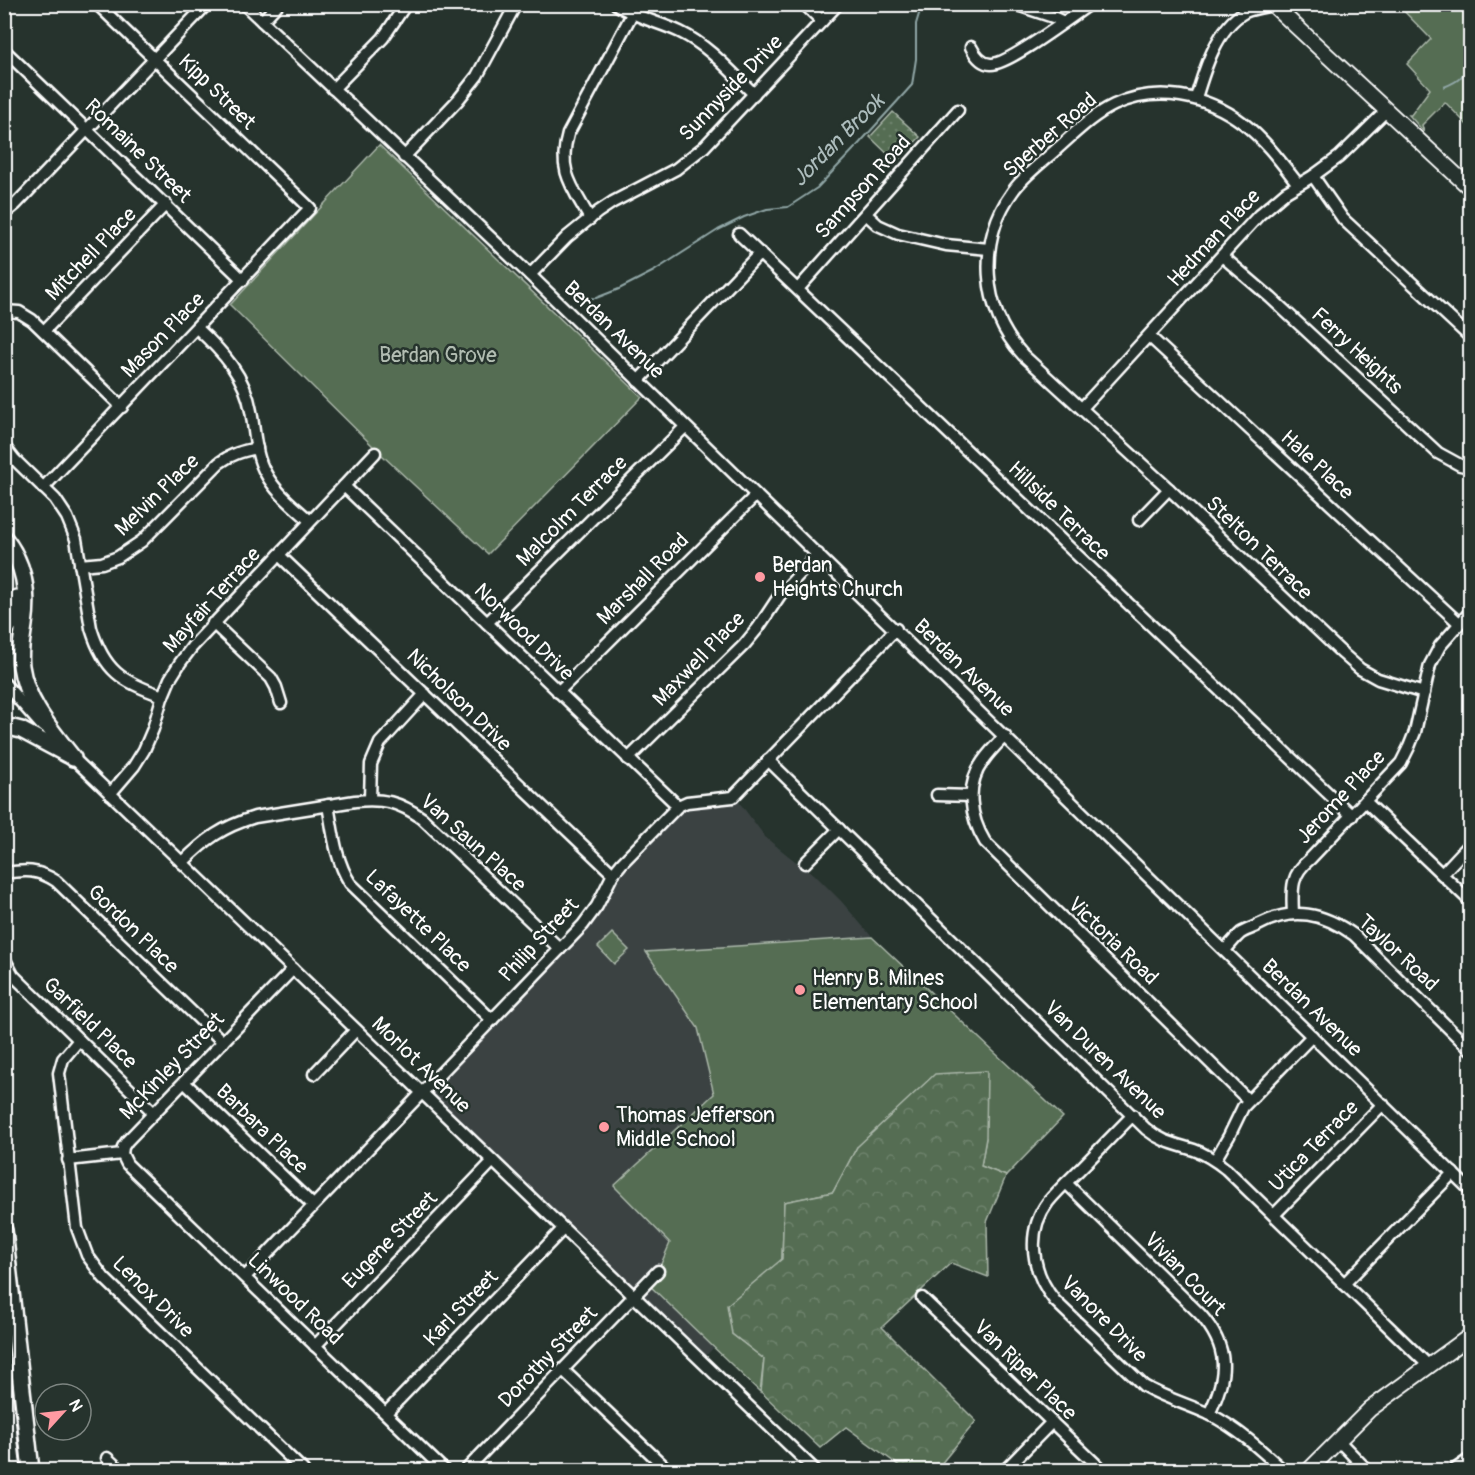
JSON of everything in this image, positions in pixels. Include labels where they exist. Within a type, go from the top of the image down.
[{"type":"highway","points":[[4,538],[16,556],[25,580],[26,613],[20,648],[23,678],[31,698],[73,758]]},
{"type":"highway","points":[[4,555],[15,583],[17,602],[14,620],[4,631]]},
{"type":"highway","points":[[4,727],[21,730],[73,758]]},
{"type":"highway","points":[[4,1230],[31,1470]]},
{"type":"highway","points":[[4,1393],[13,1470]]},
{"type":"main road","points":[[1272,5],[1470,188]]},
{"type":"main road","points":[[1309,1470],[1370,1409],[1470,1336]]},
{"type":"street","name":"Kipp Street","points":[[97,4],[310,208]]},
{"type":"street","points":[[4,214],[207,4]]},
{"type":"street","name":"Berdan Avenue","points":[[244,4],[896,629],[1470,1190]]},
{"type":"street","points":[[262,21],[278,4]]},
{"type":"street","points":[[333,89],[383,38],[406,4]]},
{"type":"street","points":[[404,157],[458,100],[477,76],[516,4]]},
{"type":"street","points":[[616,4],[632,14],[665,25],[694,40],[754,94]]},
{"type":"street","points":[[804,4],[822,21]]},
{"type":"street","name":"Sunnyside Drive","points":[[530,276],[567,237],[613,202],[676,169],[692,158],[838,4]]},
{"type":"street","points":[[1014,4],[1064,22]]},
{"type":"street","points":[[971,47],[984,63],[997,64],[1013,57],[1090,4]]},
{"type":"street","points":[[1196,98],[1206,65],[1224,32],[1246,8],[1272,5]]},
{"type":"street","points":[[590,219],[568,178],[563,157],[564,146],[568,134],[632,14]]},
{"type":"street","name":"Romaine Street","points":[[4,50],[243,280]]},
{"type":"street","name":"Sperber Road","points":[[1082,408],[1013,344],[996,314],[991,297],[988,266],[992,233],[998,216],[1024,177],[1099,114],[1113,106],[1144,96],[1173,95],[1196,98],[1243,123],[1268,146],[1298,184]]},
{"type":"street","name":"Sampson Road","points":[[798,289],[958,110]]},
{"type":"street","name":"Hedman Place","points":[[1082,408],[1259,215],[1298,184],[1339,157],[1387,110]]},
{"type":"street","points":[[1313,176],[1343,219],[1470,337]]},
{"type":"street","name":"Mitchell Place","points":[[44,331],[166,204]]},
{"type":"street","name":"Mason Place","points":[[43,488],[310,208]]},
{"type":"street","points":[[866,214],[878,225],[898,234],[946,245],[989,249]]},
{"type":"street","name":"Hillside Terrace","points":[[739,234],[1352,816]]},
{"type":"street","points":[[638,381],[760,253]]},
{"type":"street","name":"Ferry Heights","points":[[1222,256],[1271,298],[1438,453],[1460,465],[1470,467]]},
{"type":"street","points":[[4,311],[26,315],[122,407]]},
{"type":"street","points":[[198,328],[228,358],[242,381],[251,409],[260,461],[271,482],[310,521]]},
{"type":"street","name":"Hale Place","points":[[1149,336],[1459,623]]},
{"type":"street","name":"Stelton Terrace","points":[[1082,408],[1360,669],[1378,679],[1424,693]]},
{"type":"street","name":"Malcolm Terrace","points":[[487,623],[686,427]]},
{"type":"street","points":[[4,446],[68,517],[76,539],[90,628],[101,655],[127,681],[163,696]]},
{"type":"street","name":"Melvin Place","points":[[80,565],[102,564],[130,550],[142,541],[219,463],[237,452],[257,448]]},
{"type":"street","name":"Mayfair Terrace","points":[[110,794],[134,766],[144,750],[170,680],[192,647],[375,453]]},
{"type":"street","name":"Norwood Drive","points":[[344,486],[678,806]]},
{"type":"street","points":[[1139,520],[1169,489]]},
{"type":"street","name":"Marshall Road","points":[[558,692],[756,495]]},
{"type":"street","name":"Maxwell Place","points":[[628,759],[744,645],[780,595],[818,554]]},
{"type":"street","name":"Nicholson Drive","points":[[279,555],[613,874]]},
{"type":"street","name":"Jerome Place","points":[[1293,914],[1292,890],[1302,866],[1401,763],[1414,732],[1430,664],[1440,646],[1470,612]]},
{"type":"street","points":[[213,623],[271,678],[281,703]]},
{"type":"street","points":[[678,806],[687,802],[733,796],[896,629]]},
{"type":"street","name":"Morlot Avenue","points":[[4,683],[36,720],[110,794],[815,1470]]},
{"type":"street","points":[[370,799],[371,764],[380,743],[425,694]]},
{"type":"street","name":"Victoria Road","points":[[1005,736],[982,762],[973,784],[972,810],[978,831],[985,842],[1248,1100]]},
{"type":"street","name":"Van Duren Avenue","points":[[768,760],[1133,1116],[1168,1143],[1194,1150],[1215,1160],[1429,1366]]},
{"type":"street","points":[[937,795],[971,796]]},
{"type":"street","name":"Van Saun Place","points":[[183,863],[197,848],[216,834],[241,821],[370,799],[386,801],[398,804],[422,818],[560,949]]},
{"type":"street","points":[[1365,801],[1470,901]]},
{"type":"street","name":"Lafayette Place","points":[[328,805],[338,860],[351,883],[492,1020]]},
{"type":"street","name":"Philip Street","points":[[245,1277],[560,949],[590,916],[613,874],[622,863],[678,806]]},
{"type":"street","points":[[805,863],[839,829]]},
{"type":"street","points":[[1442,874],[1470,844]]},
{"type":"street","name":"Gordon Place","points":[[4,873],[40,872],[56,881],[223,1042]]},
{"type":"street","name":"Taylor Road","points":[[1225,950],[1241,934],[1266,920],[1293,914],[1325,918],[1339,924],[1354,935],[1470,1049]]},
{"type":"street","name":"Garfield Place","points":[[4,958],[19,981],[154,1113]]},
{"type":"street","name":"McKinley Street","points":[[68,1160],[122,1154],[127,1141],[293,969]]},
{"type":"street","points":[[314,1074],[356,1030]]},
{"type":"street","points":[[1215,1160],[1248,1100],[1312,1036]]},
{"type":"street","name":"Lenox Drive","points":[[79,1040],[63,1059],[59,1073],[77,1228],[87,1255],[104,1278],[303,1470]]},
{"type":"street","name":"Barbara Place","points":[[184,1082],[313,1205]]},
{"type":"street","name":"Utica Terrace","points":[[1274,1215],[1383,1104]]},
{"type":"street","name":"Vanore Drive","points":[[1133,1116],[1047,1204],[1041,1214],[1034,1240],[1036,1267],[1046,1290],[1063,1309],[1144,1386],[1158,1394],[1209,1414],[1252,1442],[1283,1470]]},
{"type":"street","name":"Linwood Road","points":[[122,1154],[127,1164],[444,1470]]},
{"type":"street","name":"Eugene Street","points":[[315,1346],[493,1161]]},
{"type":"street","points":[[1344,1284],[1453,1173]]},
{"type":"street","name":"Vivian Court","points":[[1066,1183],[1200,1314],[1214,1332],[1222,1355],[1223,1377],[1209,1414]]},
{"type":"street","name":"Karl Street","points":[[386,1413],[563,1229]]},
{"type":"street","name":"Dorothy Street","points":[[466,1470],[658,1272]]},
{"type":"street","name":"Van Riper Place","points":[[922,1298],[1102,1470]]},
{"type":"street","points":[[563,1370],[668,1470]]},
{"type":"street","points":[[1005,1470],[1052,1422]]},
{"type":"street","points":[[1338,1440],[1366,1470]]},
{"type":"street","points":[[107,1458],[120,1470]]},
{"type":"street","points":[[1454,1470],[1470,1459]]},
{"type":"shaded area","points":[[733,797],[766,838],[814,874],[872,937],[995,1053],[839,1213],[701,1361],[422,1093],[590,916],[607,884],[678,806]]},
{"type":"green space","points":[[1398,5],[1470,5],[1470,128],[1445,102],[1422,125],[1424,132],[1409,115],[1430,89],[1407,64],[1431,39]]},
{"type":"green space","points":[[893,112],[920,137],[896,162],[870,137]]},
{"type":"green space","name":"Berdan Grove","points":[[379,145],[642,397],[488,554],[383,456],[230,305]]},
{"type":"green space","points":[[612,933],[629,950],[614,964],[598,947]]},
{"type":"green space","points":[[872,937],[1063,1117],[1006,1176],[981,1166],[986,1138],[857,1147],[833,1192],[784,1202],[782,1259],[732,1334],[764,1359],[760,1392],[647,1283],[658,1271],[670,1243],[614,1186],[714,1094],[698,1028],[646,952]]},
{"type":"green space","points":[[987,1071],[986,1138],[981,1166],[1006,1176],[987,1222],[988,1277],[951,1263],[882,1327],[976,1421],[936,1470],[905,1470],[846,1427],[820,1448],[761,1392],[764,1359],[732,1334],[727,1305],[782,1259],[784,1202],[833,1192],[857,1147],[935,1074]]},
{"type":"waterway","name":"Jordan Brook","points":[[577,299],[596,298],[619,289],[654,271],[718,230],[767,209],[788,207],[817,188],[912,85],[916,59],[916,24],[922,4]]},
{"type":"waterway","points":[[1444,87],[1461,77],[1470,60]]},
{"type":"place","name":"Berdan Heights Church","points":[[760,577]]},
{"type":"place","name":"Henry B. Milnes Elementary School","points":[[800,990]]},
{"type":"place","name":"Thomas Jefferson Middle School","points":[[604,1127]]}]
